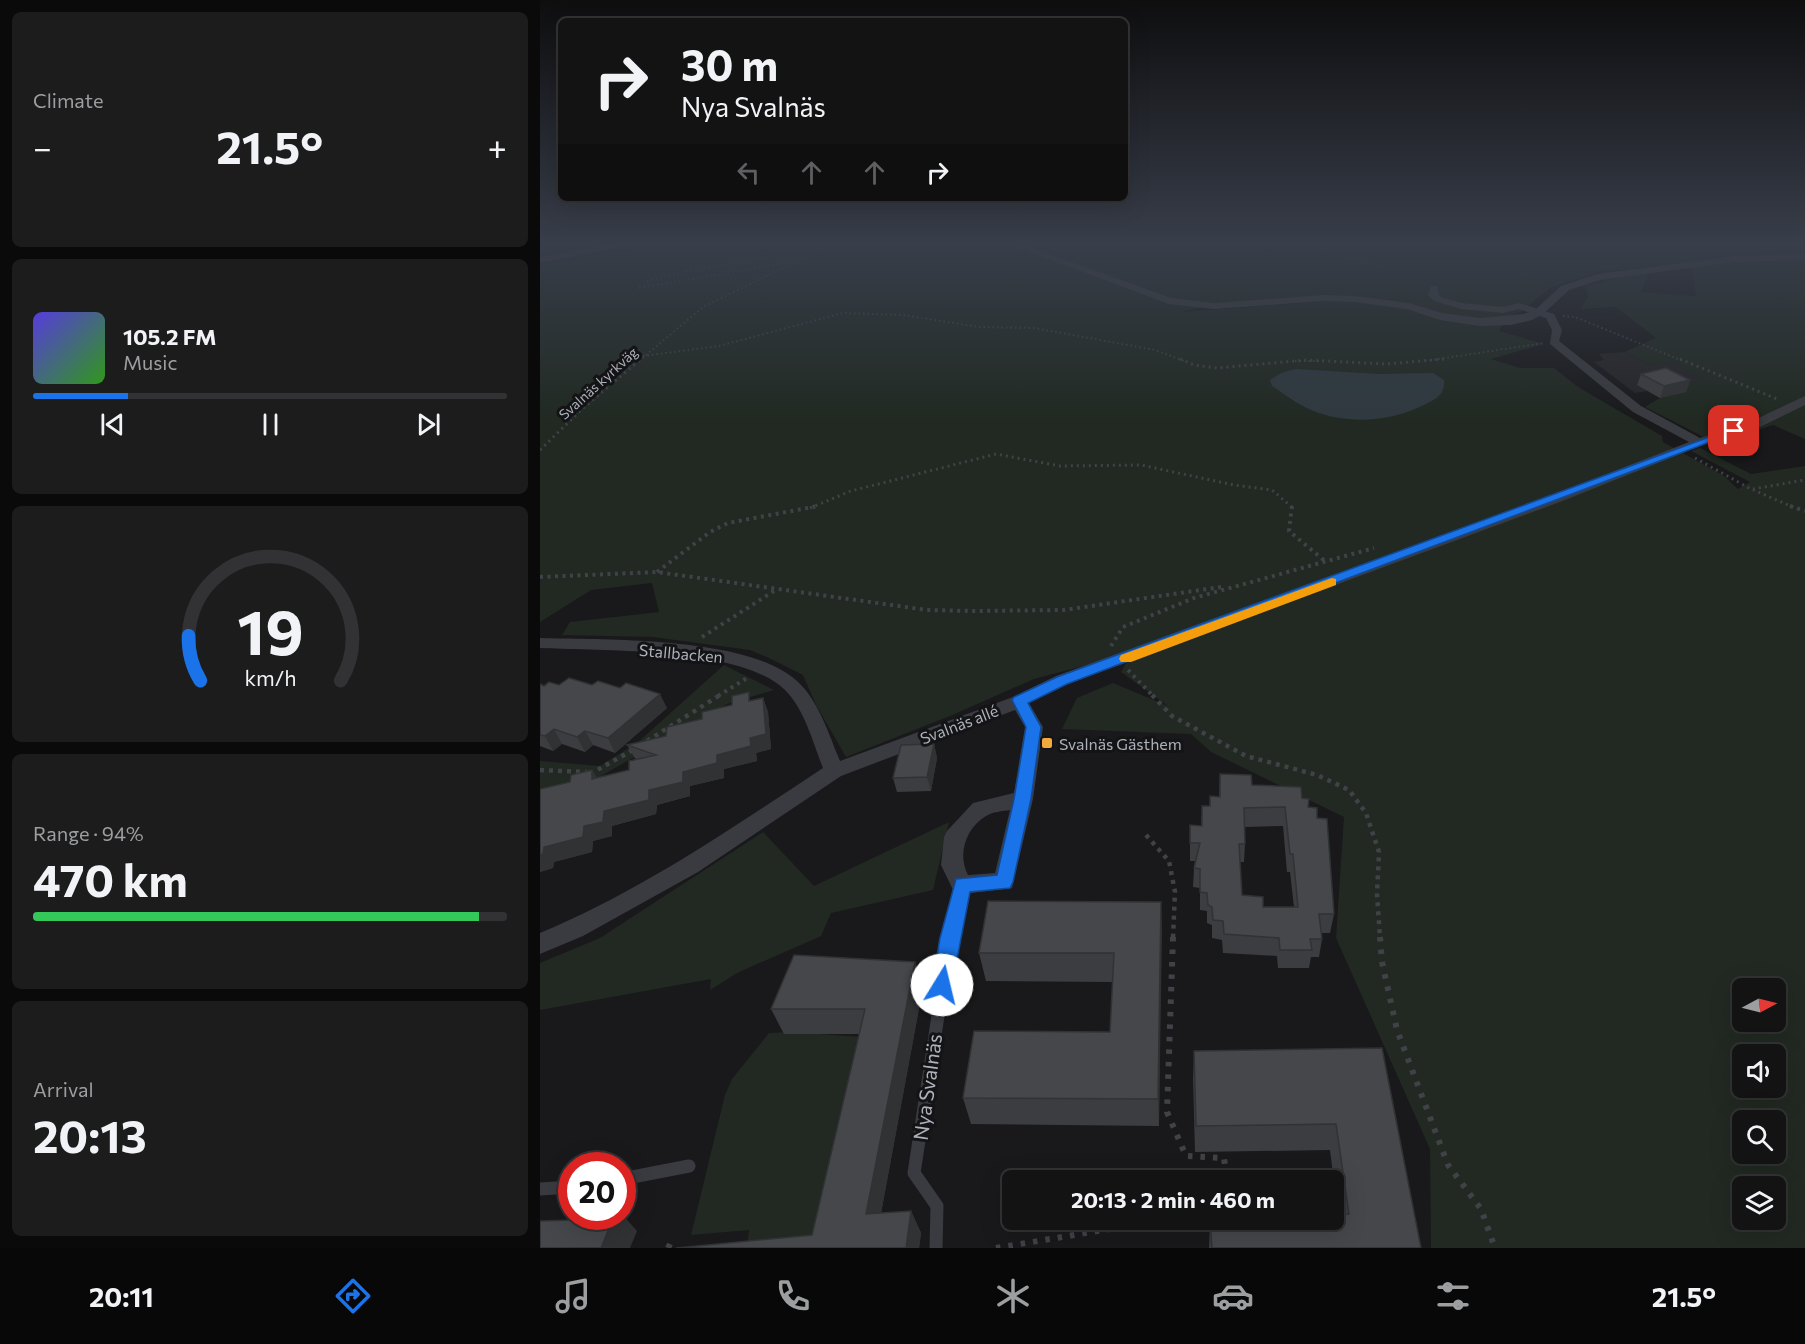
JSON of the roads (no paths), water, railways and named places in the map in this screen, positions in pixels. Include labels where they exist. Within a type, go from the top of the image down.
[{"type":"street","points":[[1164,304],[1190,308],[1237,304]]},
{"type":"street","points":[[1395,304],[1440,316],[1480,322],[1511,321],[1539,312],[1547,304]]},
{"type":"street","points":[[1455,304],[1503,310],[1519,306],[1550,316],[1557,330],[1554,342],[1637,409],[1699,442]]},
{"type":"street","name":"Svalnäs allé","points":[[540,944],[574,929],[690,866],[761,822],[834,771],[1019,700],[1062,680],[1119,661],[1699,442],[1752,426],[1799,403]]},
{"type":"street","name":"Stallbacken","points":[[540,643],[682,651],[737,658],[764,668],[791,684],[807,709],[834,771]]},
{"type":"street","points":[[1019,700],[1034,727],[1023,799],[1004,882],[962,885],[952,865],[954,837],[980,809],[1023,799]]},
{"type":"lane","name":"Nya Svalnäs","points":[[936,1248],[937,1206],[914,1173],[950,938],[962,885]]},
{"type":"lane","points":[[636,1176],[689,1166]]},
{"type":"lane","points":[[540,1189],[558,1188]]},
{"type":"place","name":"Svalnäs Gästhem","points":[[1047,743]]}]
